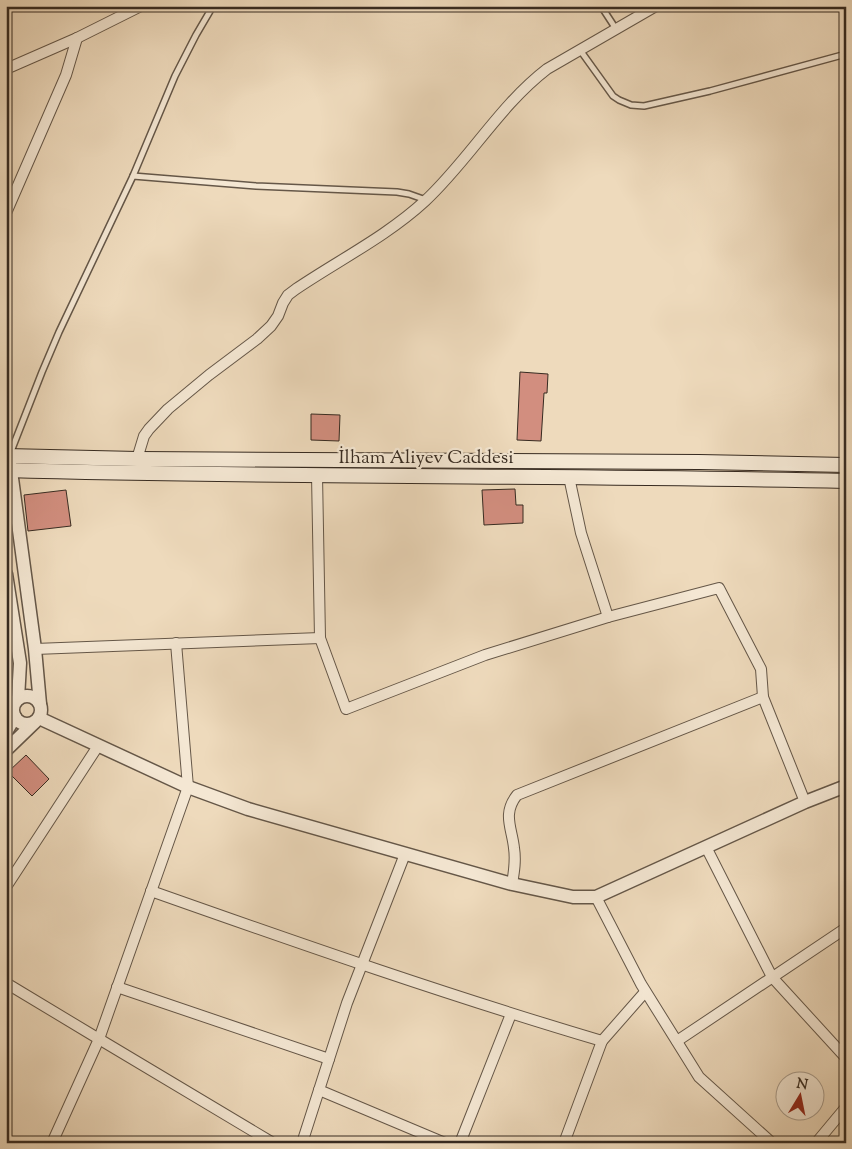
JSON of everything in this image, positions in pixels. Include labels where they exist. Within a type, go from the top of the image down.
[{"type":"main road","name":"İlham Aliyev Caddesi","points":[[8,456],[136,459],[689,462],[846,465]]},
{"type":"main road","name":"İlham Aliyev Caddesi","points":[[9,470],[846,480]]},
{"type":"street","points":[[6,69],[77,38],[141,6]]},
{"type":"street","points":[[136,459],[144,436],[174,403],[271,326],[288,295],[390,229],[426,200],[448,177],[511,102],[535,78],[547,69],[656,6]]},
{"type":"street","points":[[6,213],[66,75],[77,38]]},
{"type":"street","points":[[6,750],[37,720],[41,713],[35,649],[8,456]]},
{"type":"street","points":[[318,475],[320,638],[346,709],[485,655],[608,617],[719,588],[761,669],[763,697],[805,802]]},
{"type":"street","points":[[569,477],[580,533],[608,617]]},
{"type":"street","points":[[6,574],[20,663],[18,699],[13,709],[15,717],[22,723],[32,723],[37,720]]},
{"type":"street","points":[[35,649],[320,638]]},
{"type":"street","points":[[52,1143],[99,1040],[188,788],[176,644]]},
{"type":"street","points":[[18,699],[30,696],[40,704]]},
{"type":"street","points":[[512,884],[515,861],[508,812],[511,802],[516,796],[763,697]]},
{"type":"street","points":[[6,732],[15,717]]},
{"type":"street","points":[[37,720],[188,788],[248,809],[512,884],[573,897],[596,897],[805,802],[846,786]]},
{"type":"street","points":[[6,887],[98,746]]},
{"type":"street","points":[[706,847],[772,977],[846,1058]]},
{"type":"street","points":[[302,1143],[347,1003],[405,854]]},
{"type":"street","points":[[151,891],[362,965],[602,1041]]},
{"type":"street","points":[[596,897],[645,992],[700,1076],[772,1143]]},
{"type":"street","points":[[677,1041],[846,928]]},
{"type":"street","points":[[6,983],[274,1143]]},
{"type":"street","points":[[117,987],[329,1059]]},
{"type":"street","points":[[564,1143],[602,1041],[645,992]]},
{"type":"street","points":[[460,1143],[512,1014]]},
{"type":"street","points":[[319,1090],[445,1143]]},
{"type":"street","points":[[816,1143],[846,1108]]},
{"type":"lane","points":[[8,456],[59,332],[133,176],[175,76],[212,6]]},
{"type":"lane","points":[[601,6],[616,29]]},
{"type":"lane","points":[[580,50],[613,96],[631,105],[644,106],[710,91],[846,54]]},
{"type":"lane","points":[[133,176],[256,186],[397,192],[426,200]]},
{"type":"building","points":[[520,372],[548,374],[547,393],[544,393],[541,441],[517,440]]},
{"type":"building","points":[[311,414],[340,415],[339,441],[311,440]]},
{"type":"building","points":[[515,489],[516,505],[523,505],[523,523],[484,525],[482,490]]},
{"type":"building","points":[[66,490],[71,526],[28,531],[24,495]]},
{"type":"building","points":[[26,755],[49,779],[32,796],[8,772]]}]
